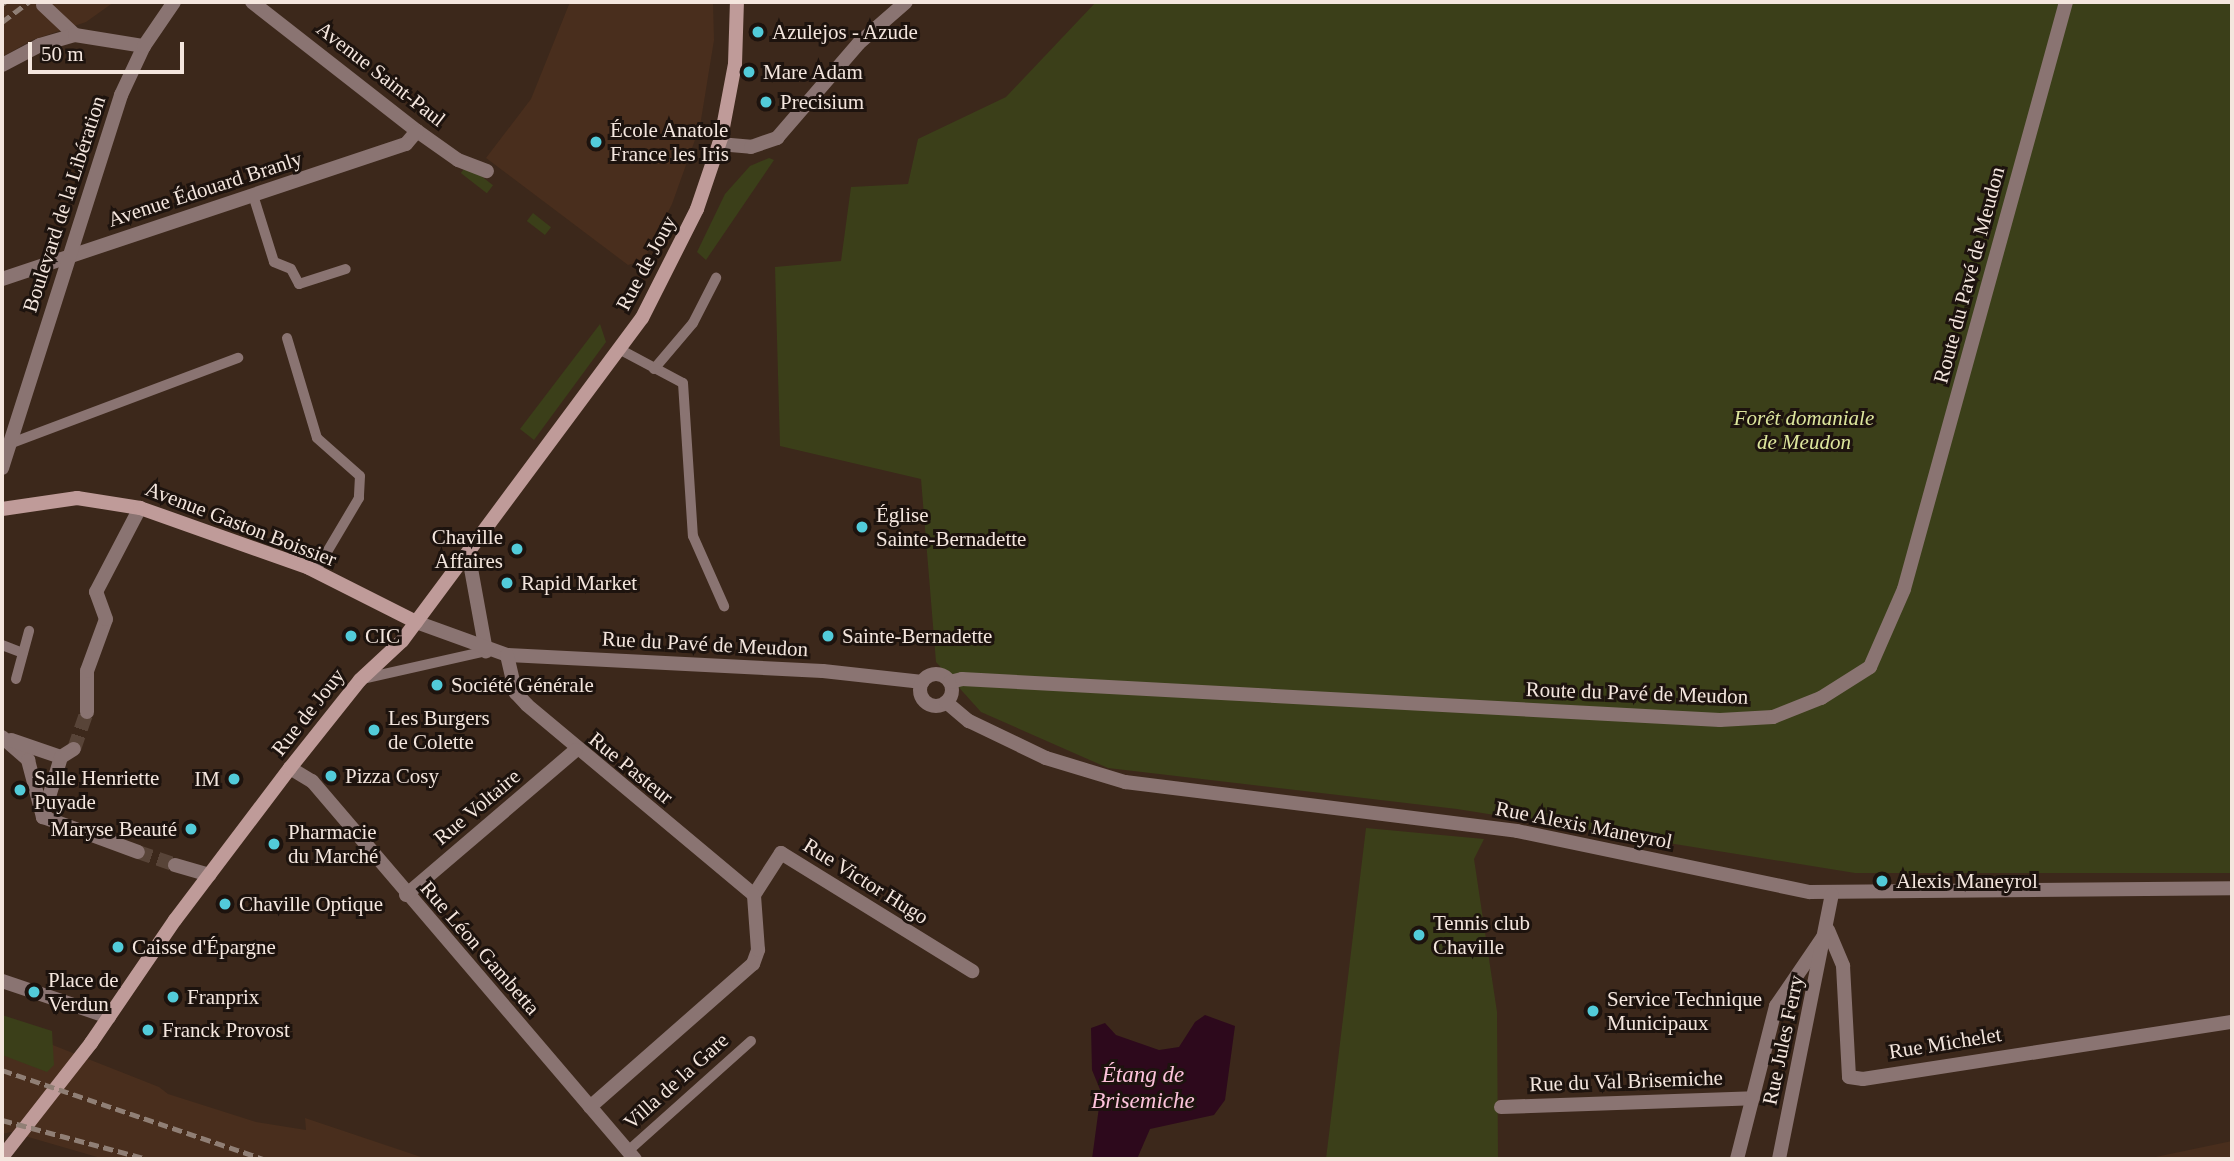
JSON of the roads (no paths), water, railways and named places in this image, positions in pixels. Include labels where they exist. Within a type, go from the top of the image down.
[{"type":"main road","name":"Rue de Jouy","points":[[3,1158],[290,768],[360,680],[416,622],[620,349],[676,256],[719,144],[735,64],[737,2]]},
{"type":"main road","name":"Avenue Gaston Boissier","points":[[2,509],[77,498],[140,508],[315,572],[416,622]]},
{"type":"street","name":"Boulevard de la Libération","points":[[2,468],[67,256],[121,94],[144,46],[174,2]]},
{"type":"street","name":"Avenue Saint-Paul","points":[[252,2],[417,131],[458,160],[487,171]]},
{"type":"street","name":"Route du Pavé de Meudon","points":[[950,682],[962,679],[1720,720],[1773,717],[1821,698],[1870,667],[1904,589],[2066,2]]},
{"type":"street","points":[[719,144],[751,147],[777,138],[859,43],[904,3]]},
{"type":"street","points":[[43,5],[75,35]]},
{"type":"street","points":[[2,65],[40,45],[75,35],[144,46]]},
{"type":"street","name":"Avenue Édouard Branly","points":[[2,279],[406,144],[417,131]]},
{"type":"street","points":[[87,712],[87,671],[106,618],[96,592],[140,508]]},
{"type":"street","points":[[468,552],[486,650]]},
{"type":"street","name":"Rue du Pavé de Meudon","points":[[416,622],[486,650],[507,655],[823,671],[922,682]]},
{"type":"street","name":"Rue Pasteur","points":[[507,655],[516,693],[576,750],[754,895]]},
{"type":"street","points":[[934,674],[950,682],[951,693],[946,702],[935,706],[925,702],[920,692],[922,682],[934,674]]},
{"type":"street","name":"Rue Alexis Maneyrol","points":[[946,702],[969,721],[1046,758],[1125,782],[1517,831],[1832,894],[1946,889],[2232,888]]},
{"type":"street","points":[[3,737],[67,753],[43,817]]},
{"type":"street","points":[[3,737],[28,760],[43,817]]},
{"type":"street","name":"Rue Voltaire","points":[[406,895],[576,750]]},
{"type":"street","name":"Rue Léon Gambetta","points":[[290,768],[312,781],[406,895],[631,1155]]},
{"type":"street","points":[[43,817],[138,852]]},
{"type":"street","name":"Rue Victor Hugo","points":[[754,895],[781,853],[972,971]]},
{"type":"street","points":[[175,865],[210,875]]},
{"type":"street","name":"Rue Michelet","points":[[1832,894],[1828,930],[1843,966],[1849,1077],[1863,1079],[1913,1068],[2232,1022]]},
{"type":"street","points":[[590,1107],[753,964],[758,950],[754,895]]},
{"type":"street","name":"Rue du Val Brisemiche","points":[[1737,1159],[1776,1006],[1828,930]]},
{"type":"street","name":"Rue Jules Ferry","points":[[1779,1159],[1828,930]]},
{"type":"street","points":[[2,981],[109,1017]]},
{"type":"street","name":"Rue du Val Brisemiche","points":[[1501,1107],[1753,1098]]},
{"type":"lane","points":[[253,195],[274,262],[291,268],[299,284],[346,269]]},
{"type":"lane","points":[[654,369],[692,323],[716,278]]},
{"type":"lane","points":[[287,338],[317,438],[360,475],[359,498],[315,572]]},
{"type":"lane","points":[[620,349],[683,383],[693,536],[724,606]]},
{"type":"lane","points":[[9,443],[238,358]]},
{"type":"lane","points":[[16,679],[29,631]]},
{"type":"lane","points":[[2,645],[23,653]]},
{"type":"lane","points":[[360,680],[486,650]]},
{"type":"lane","name":"Villa de la Gare","points":[[631,1155],[751,1041]]},
{"type":"water","name":"Étang de Brisemiche","points":[[1205,1015],[1235,1026],[1225,1100],[1214,1115],[1150,1129],[1137,1159],[1092,1159],[1101,1092],[1092,1070],[1091,1028],[1105,1023],[1116,1035],[1159,1050],[1179,1047],[1195,1022]]},
{"type":"tunnel","points":[[74,749],[87,712]]},
{"type":"tunnel","points":[[138,852],[175,865]]},
{"type":"railway","points":[[2,22],[29,2]]},
{"type":"railway","points":[[2,1070],[264,1159]]},
{"type":"railway","points":[[2,1120],[148,1159]]},
{"type":"place","name":"Azulejos - Azude","points":[[758,32]]},
{"type":"place","name":"Mare Adam","points":[[749,72]]},
{"type":"place","name":"Precisium","points":[[766,102]]},
{"type":"place","name":"École Anatole France les Iris","points":[[596,142]]},
{"type":"place","name":"Église Sainte-Bernadette","points":[[862,527]]},
{"type":"place","name":"Chaville Affaires","points":[[517,549]]},
{"type":"place","name":"Rapid Market","points":[[507,583]]},
{"type":"place","name":"CIC","points":[[351,636]]},
{"type":"place","name":"Sainte-Bernadette","points":[[828,636]]},
{"type":"place","name":"Société Générale","points":[[437,685]]},
{"type":"place","name":"Les Burgers de Colette","points":[[374,730]]},
{"type":"place","name":"Pizza Cosy","points":[[331,776]]},
{"type":"place","name":"IM","points":[[234,779]]},
{"type":"place","name":"Salle Henriette Puyade","points":[[20,790]]},
{"type":"place","name":"Maryse Beauté","points":[[191,829]]},
{"type":"place","name":"Pharmacie du Marché","points":[[274,844]]},
{"type":"place","name":"Alexis Maneyrol","points":[[1882,881]]},
{"type":"place","name":"Chaville Optique","points":[[225,904]]},
{"type":"place","name":"Tennis club Chaville","points":[[1419,935]]},
{"type":"place","name":"Caisse d'Épargne","points":[[118,947]]},
{"type":"place","name":"Place de Verdun","points":[[34,992]]},
{"type":"place","name":"Franprix","points":[[173,997]]},
{"type":"place","name":"Service Technique Municipaux","points":[[1593,1011]]},
{"type":"place","name":"Franck Provost","points":[[148,1030]]},
{"type":"park label","name":"Forêt domaniale de Meudon","points":[[1804,430]]}]
